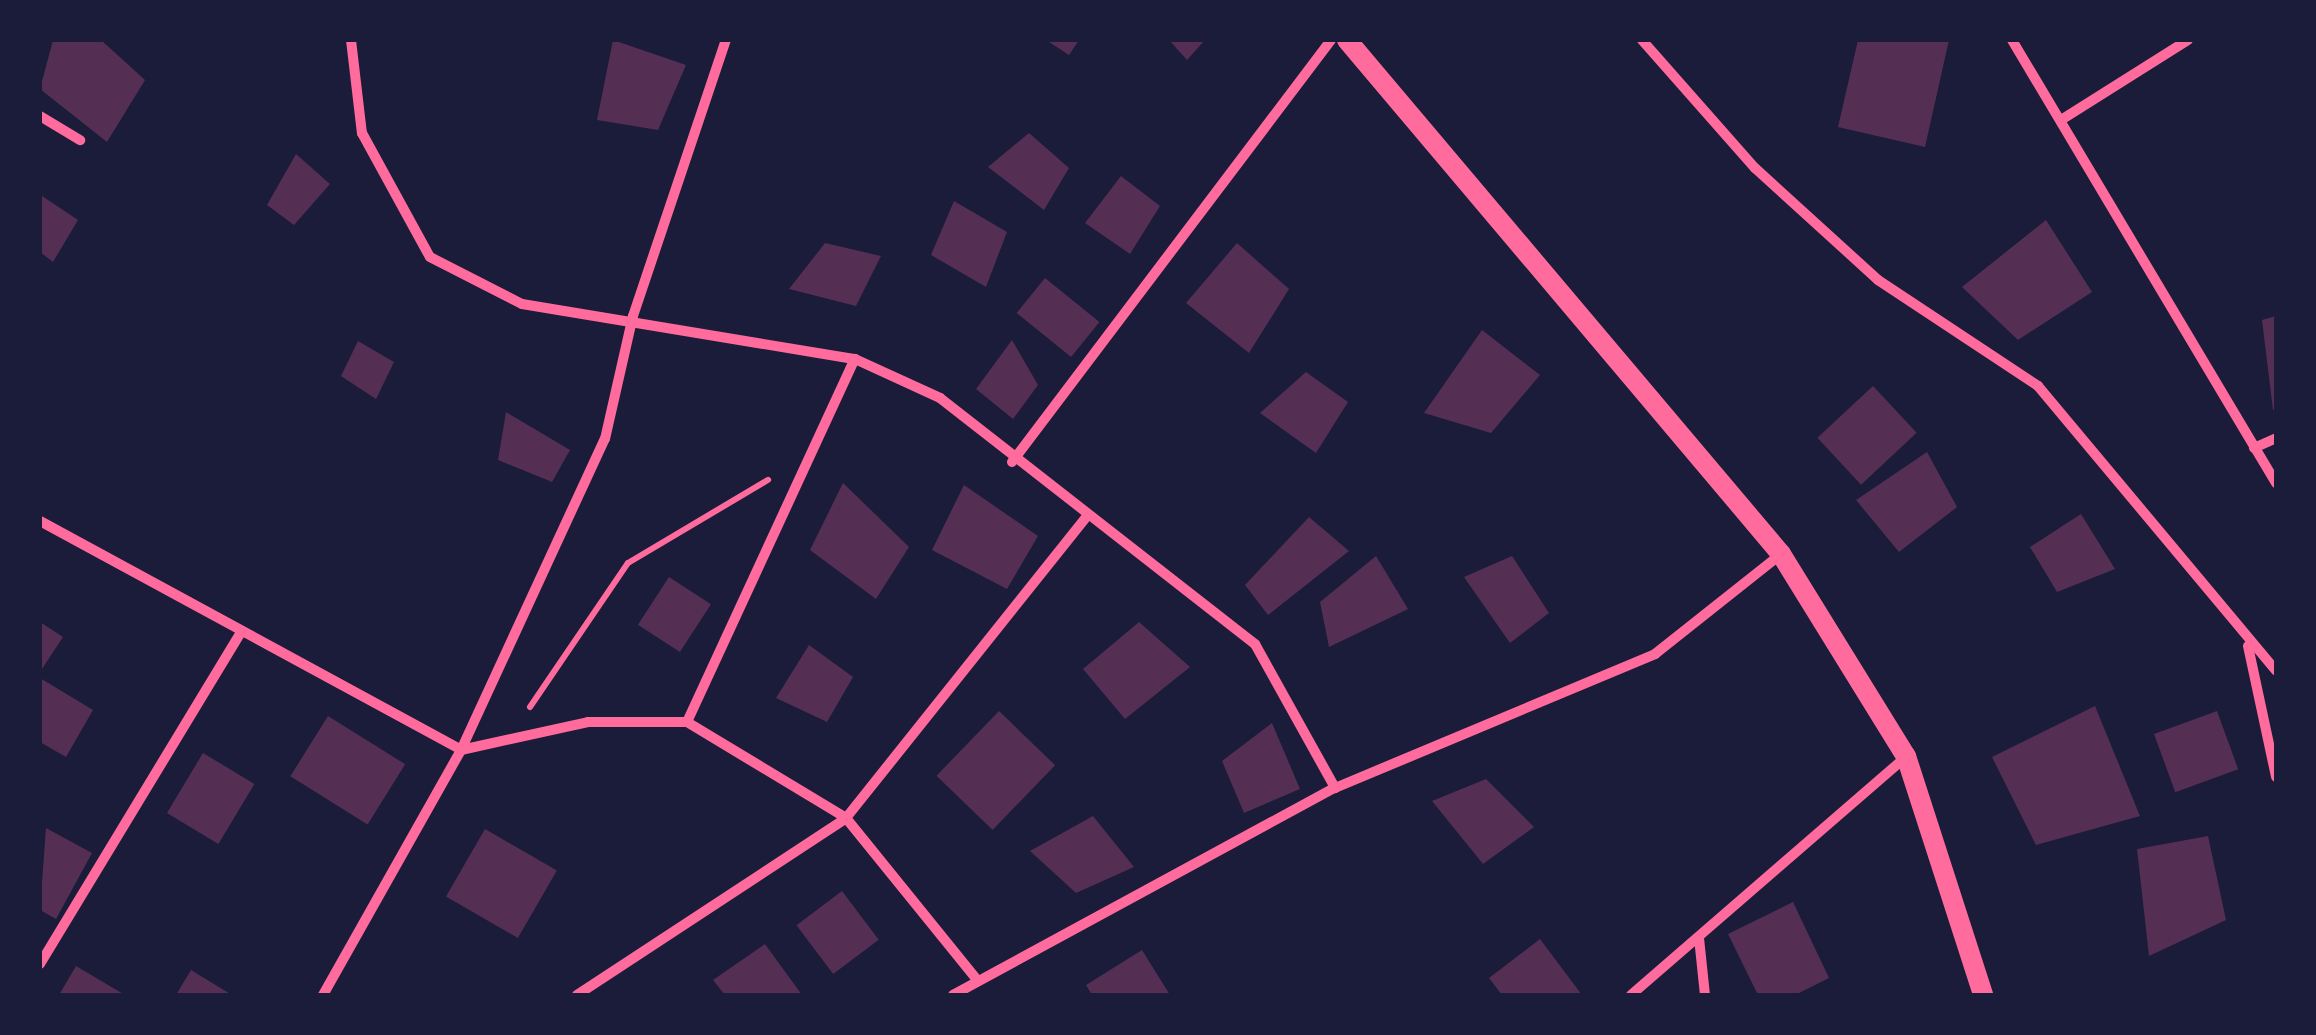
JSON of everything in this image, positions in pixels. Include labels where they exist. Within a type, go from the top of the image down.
[{"type":"main road","points":[[1347,40],[1781,554],[1906,756],[1983,995]]},
{"type":"street","points":[[352,40],[362,134],[430,258],[522,304],[633,316],[855,359],[940,398],[1012,462],[1255,644],[1335,788]]},
{"type":"street","points":[[324,995],[461,750],[605,440],[633,316],[726,40]]},
{"type":"street","points":[[1012,462],[1331,40]]},
{"type":"street","points":[[1642,40],[1755,168],[1878,280],[2038,386],[2168,532],[2248,645],[2276,671]]},
{"type":"street","points":[[2012,40],[2276,483]]},
{"type":"street","points":[[2061,120],[2188,40]]},
{"type":"street","points":[[40,116],[80,140]]},
{"type":"street","points":[[687,722],[855,359]]},
{"type":"street","points":[[2254,448],[2276,438]]},
{"type":"street","points":[[577,995],[846,818],[1086,517]]},
{"type":"street","points":[[40,521],[240,634],[461,750],[510,736],[588,722],[687,722],[846,818],[977,980]]},
{"type":"street","points":[[953,995],[1335,788],[1654,654],[1781,554]]},
{"type":"street","points":[[40,964],[240,634]]},
{"type":"street","points":[[2248,645],[2276,777]]},
{"type":"street","points":[[1631,995],[1906,756]]},
{"type":"street","points":[[1699,938],[1705,995]]},
{"type":"path","points":[[510,736],[628,564],[715,503],[805,463]]},
{"type":"building","points":[[53,40],[101,40],[145,80],[107,142],[40,89]]},
{"type":"building","points":[[613,40],[686,65],[658,130],[597,120]]},
{"type":"building","points":[[1046,40],[1079,40],[1069,55]]},
{"type":"building","points":[[1169,40],[1205,40],[1187,60]]},
{"type":"building","points":[[1858,40],[1949,40],[1925,147],[1838,127]]},
{"type":"building","points":[[1029,133],[1069,168],[1044,210],[988,167]]},
{"type":"building","points":[[296,154],[330,184],[294,225],[267,205]]},
{"type":"building","points":[[1121,176],[1160,206],[1130,254],[1085,223]]},
{"type":"building","points":[[42,196],[78,220],[53,262],[40,252]]},
{"type":"building","points":[[954,201],[1007,232],[986,287],[931,255]]},
{"type":"building","points":[[2046,220],[2092,292],[2018,340],[1962,287]]},
{"type":"building","points":[[825,243],[881,256],[856,306],[789,289]]},
{"type":"building","points":[[1237,243],[1289,289],[1249,353],[1186,303]]},
{"type":"building","points":[[1045,278],[1099,322],[1071,357],[1017,313]]},
{"type":"building","points":[[2276,316],[2276,409],[2273,410],[2262,320]]},
{"type":"building","points":[[1482,330],[1540,375],[1491,433],[1424,413]]},
{"type":"building","points":[[1012,340],[1038,385],[1013,419],[976,389]]},
{"type":"building","points":[[358,341],[394,362],[376,399],[341,376]]},
{"type":"building","points":[[1306,372],[1348,402],[1316,453],[1260,413]]},
{"type":"building","points":[[1873,386],[1917,433],[1861,485],[1817,438]]},
{"type":"building","points":[[506,412],[570,450],[552,482],[498,460]]},
{"type":"building","points":[[1927,452],[1957,507],[1899,552],[1856,500]]},
{"type":"building","points":[[843,483],[909,547],[876,599],[810,550]]},
{"type":"building","points":[[964,485],[1038,536],[1007,589],[932,550]]},
{"type":"building","points":[[2081,514],[2115,569],[2057,592],[2030,547]]},
{"type":"building","points":[[1309,517],[1349,551],[1268,615],[1245,585]]},
{"type":"building","points":[[1376,556],[1408,609],[1329,647],[1320,602]]},
{"type":"building","points":[[1512,556],[1549,613],[1510,643],[1464,577]]},
{"type":"building","points":[[669,577],[711,604],[680,652],[638,625]]},
{"type":"building","points":[[40,622],[63,637],[40,672]]},
{"type":"building","points":[[1139,622],[1190,667],[1125,719],[1083,669]]},
{"type":"building","points":[[809,645],[853,677],[827,722],[776,698]]},
{"type":"building","points":[[40,678],[93,710],[66,757],[40,742]]},
{"type":"building","points":[[2095,706],[2140,816],[2036,845],[1992,757]]},
{"type":"building","points":[[999,711],[1055,765],[993,830],[936,776]]},
{"type":"building","points":[[2217,711],[2238,769],[2175,792],[2154,734]]},
{"type":"building","points":[[328,716],[405,764],[368,824],[290,776]]},
{"type":"building","points":[[1272,723],[1300,789],[1244,813],[1222,761]]},
{"type":"building","points":[[203,753],[254,784],[218,844],[167,813]]},
{"type":"building","points":[[1486,779],[1534,827],[1483,864],[1432,801]]},
{"type":"building","points":[[1093,816],[1134,867],[1076,893],[1030,851]]},
{"type":"building","points":[[46,828],[92,853],[56,919],[40,910]]},
{"type":"building","points":[[485,829],[557,870],[518,938],[446,897]]},
{"type":"building","points":[[2208,836],[2226,920],[2149,956],[2137,849]]},
{"type":"building","points":[[842,891],[879,940],[833,974],[796,925]]},
{"type":"building","points":[[1793,902],[1829,978],[1795,995],[1758,995],[1728,934]]},
{"type":"building","points":[[1540,939],[1582,995],[1502,995],[1489,978]]},
{"type":"building","points":[[765,944],[802,995],[725,995],[713,980]]},
{"type":"building","points":[[1142,950],[1170,995],[1092,995],[1086,985]]},
{"type":"building","points":[[76,966],[125,995],[59,995]]},
{"type":"building","points":[[191,970],[232,995],[176,995]]}]
